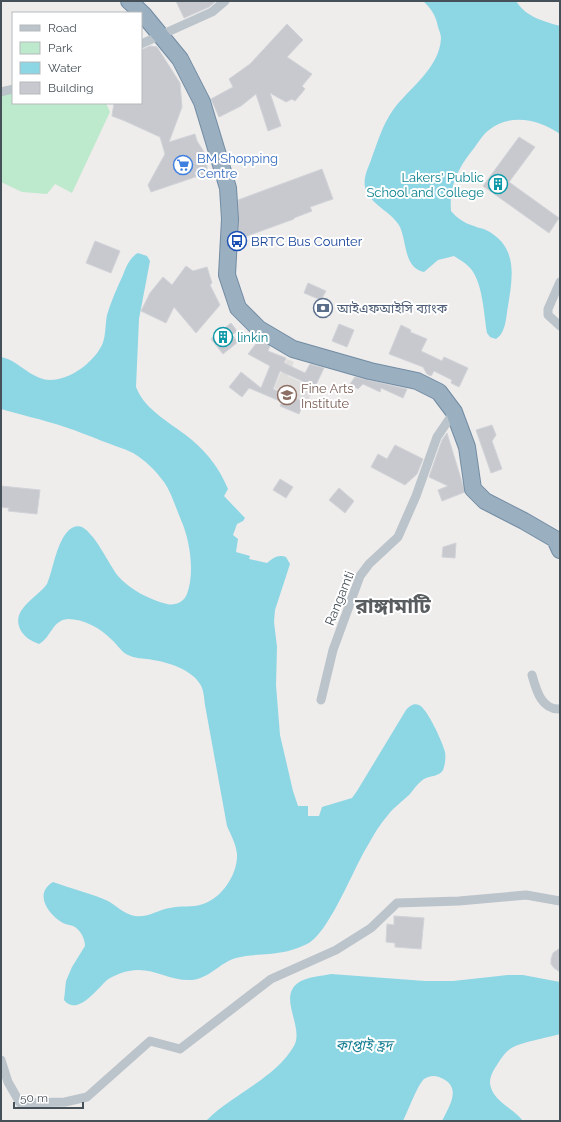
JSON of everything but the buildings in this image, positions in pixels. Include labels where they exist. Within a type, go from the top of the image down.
[{"type":"highway","points":[[129,1],[141,12]]},
{"type":"highway","points":[[142,13],[180,59],[202,102],[228,188],[230,219],[227,275],[238,308],[259,330],[293,349],[363,369],[417,381],[439,392],[454,412],[467,447],[473,488],[485,501],[558,540]]},
{"type":"street","points":[[142,44],[212,12],[225,1]]},
{"type":"street","points":[[1,92],[12,89]]},
{"type":"street","points":[[560,282],[548,309],[548,315],[560,326]]},
{"type":"street","name":"Rangamti","points":[[321,700],[333,650],[360,576],[369,564],[398,537],[416,496],[437,437],[454,412]]},
{"type":"street","points":[[532,675],[538,696],[547,705],[555,709],[560,709]]},
{"type":"street","points":[[1,1060],[8,1082],[20,1103],[65,1102],[87,1097],[150,1041],[180,1049],[271,979],[336,950],[371,928],[397,903],[459,901],[526,895],[560,901]]},
{"type":"shaded area","points":[[287,359],[294,362],[288,376],[314,388],[307,403],[274,388]]},
{"type":"green space","points":[[12,92],[12,104],[106,104],[110,112],[72,193],[55,184],[47,194],[22,192],[1,182],[1,95]]},
{"type":"water","points":[[423,1],[516,1],[525,11],[535,18],[560,26],[560,134],[543,125],[524,120],[506,121],[497,125],[484,135],[462,165],[455,179],[451,194],[451,211],[464,222],[486,230],[496,237],[504,244],[508,253],[512,273],[510,295],[504,329],[496,339],[490,337],[487,333],[481,291],[471,269],[454,256],[438,260],[424,272],[418,270],[409,260],[400,227],[392,217],[371,199],[365,187],[367,172],[386,121],[399,102],[429,68],[439,49],[441,37],[436,19],[431,9]]},
{"type":"water","points":[[138,253],[147,256],[150,261],[139,319],[136,387],[140,396],[153,410],[204,451],[217,468],[228,489],[224,496],[245,518],[237,524],[233,535],[238,539],[236,552],[250,556],[249,559],[267,563],[276,557],[283,556],[286,557],[290,564],[275,610],[274,622],[277,647],[276,685],[280,735],[298,806],[308,806],[308,816],[319,816],[322,807],[352,798],[406,710],[413,705],[419,705],[426,712],[444,748],[445,759],[444,768],[441,772],[437,775],[422,780],[382,822],[362,855],[332,914],[315,938],[307,944],[298,948],[274,954],[236,958],[224,963],[203,977],[191,980],[183,980],[145,970],[118,974],[107,980],[87,1000],[81,1004],[75,1005],[69,1004],[64,1000],[66,981],[72,967],[85,946],[84,941],[81,933],[74,926],[63,923],[48,910],[44,898],[44,892],[47,887],[53,882],[108,901],[131,915],[144,916],[165,909],[199,905],[210,901],[228,884],[237,862],[236,847],[227,826],[203,691],[196,679],[186,671],[172,665],[159,661],[129,656],[102,631],[86,622],[68,619],[58,622],[46,638],[39,644],[24,634],[20,629],[18,622],[22,609],[47,584],[58,549],[64,536],[76,526],[82,527],[92,536],[118,576],[134,590],[154,600],[170,604],[176,604],[186,597],[187,594],[191,576],[191,567],[187,537],[169,490],[150,466],[133,453],[121,448],[57,425],[1,409],[1,357],[11,360],[35,376],[50,380],[73,374],[93,358],[102,345],[107,315],[116,290],[129,262]]},
{"type":"water","name":"কাপ্তাই হ্রদ","points":[[331,974],[425,981],[453,981],[508,975],[523,975],[560,982],[560,1034],[527,1042],[510,1049],[505,1053],[490,1078],[491,1087],[497,1098],[523,1121],[442,1121],[451,1102],[453,1091],[451,1085],[446,1081],[439,1077],[433,1076],[424,1079],[421,1082],[403,1121],[206,1121],[216,1111],[265,1077],[286,1058],[294,1046],[296,1038],[296,1029],[290,1002],[290,994],[294,987],[301,981]]},
{"type":"place","name":"BM Shopping Centre","points":[[183,165]]},
{"type":"place","name":"Lakers' Public School and College","points":[[498,184]]},
{"type":"place","name":"BRTC Bus Counter","points":[[237,241]]},
{"type":"place","name":"আইএফআইসি ব্যাংক","points":[[323,308]]},
{"type":"place","name":"linkin","points":[[223,337]]},
{"type":"place","name":"Fine Arts Institute","points":[[287,395]]},
{"type":"district","name":"রাঙ্গামাটি","points":[[393,606]]}]
